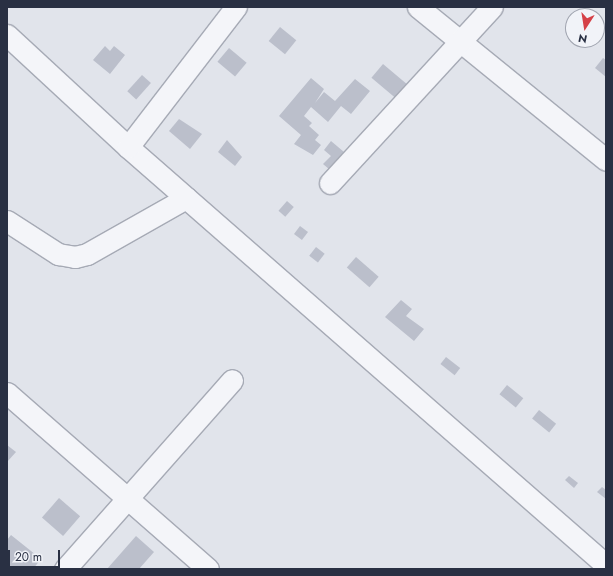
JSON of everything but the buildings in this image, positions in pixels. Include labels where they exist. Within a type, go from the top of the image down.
[{"type":"street","points":[[128,147],[236,7]]},
{"type":"street","points":[[418,7],[459,42],[606,160]]},
{"type":"street","points":[[330,183],[492,7]]},
{"type":"street","points":[[7,35],[128,147],[606,566]]},
{"type":"street","points":[[7,221],[58,254],[75,257],[86,254],[186,198]]},
{"type":"street","points":[[65,569],[232,380]]},
{"type":"street","points":[[7,392],[208,569]]}]
